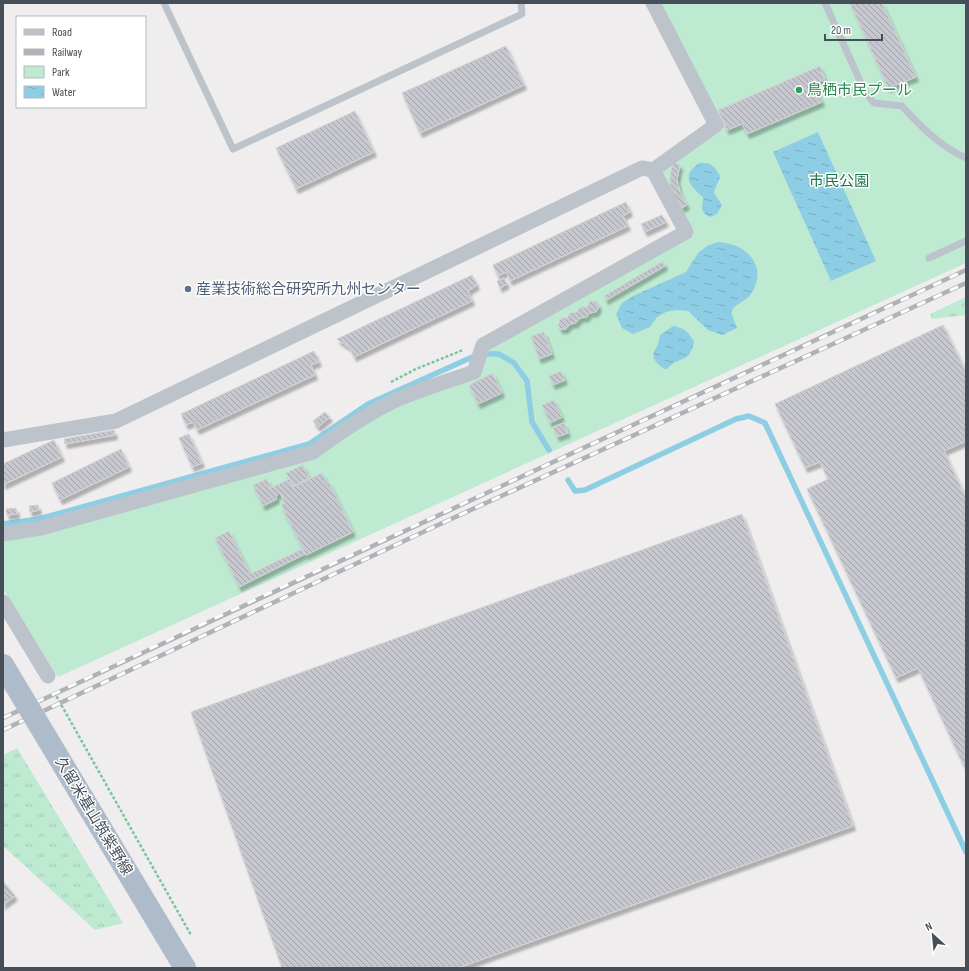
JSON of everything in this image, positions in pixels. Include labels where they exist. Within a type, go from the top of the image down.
[{"type":"main road","name":"久留米基山筑紫野線","points":[[3,665],[185,968]]},
{"type":"street","points":[[3,440],[116,421],[642,168],[653,170],[716,125],[653,3]]},
{"type":"street","points":[[3,534],[41,528],[313,452],[361,419],[396,400],[425,388],[474,372],[483,345],[686,232],[653,170]]},
{"type":"street","points":[[3,602],[48,676]]},
{"type":"lane","points":[[164,3],[233,149],[522,14],[521,3]]},
{"type":"lane","points":[[825,3],[865,92],[874,103],[902,106],[920,126],[956,154],[966,158]]},
{"type":"lane","points":[[929,258],[966,241]]},
{"type":"path","points":[[48,676],[60,703],[192,937]]},
{"type":"green space","name":"市民公園","points":[[658,3],[966,3],[966,263],[58,677],[3,589],[3,541],[47,534],[316,457],[378,415],[478,375],[492,346],[694,234],[661,175],[664,168],[723,129]]},
{"type":"green space","points":[[966,297],[966,315],[932,319],[930,314]]},
{"type":"green space","points":[[17,748],[123,923],[95,930],[3,846],[3,755]]},
{"type":"water","points":[[818,132],[876,261],[831,281],[773,152]]},
{"type":"water","points":[[699,163],[712,165],[720,176],[714,193],[722,205],[717,214],[711,217],[706,215],[702,210],[703,197],[694,188],[689,180],[690,172]]},
{"type":"water","points":[[718,242],[728,243],[738,247],[752,258],[756,266],[756,284],[751,294],[731,312],[737,328],[722,335],[708,330],[688,311],[676,310],[666,312],[657,317],[650,327],[633,334],[622,328],[616,314],[622,303],[633,296],[686,272],[698,253],[707,246]]},
{"type":"water","points":[[673,326],[686,331],[694,342],[692,349],[686,357],[671,365],[667,369],[664,369],[658,364],[653,356],[660,335]]},
{"type":"building","points":[[850,3],[882,3],[916,77],[888,88]]},
{"type":"building","points":[[506,46],[524,85],[420,133],[402,93]]},
{"type":"building","points":[[820,66],[825,79],[814,84],[822,102],[747,134],[742,124],[727,130],[718,110]]},
{"type":"building","points":[[355,111],[374,152],[296,189],[276,148]]},
{"type":"building","points":[[673,162],[680,165],[677,180],[680,192],[687,205],[682,208],[670,186]]},
{"type":"building","points":[[626,202],[630,212],[623,216],[628,226],[510,281],[506,272],[498,276],[493,265]]},
{"type":"building","points":[[662,215],[666,222],[645,232],[641,224]]},
{"type":"building","points":[[663,261],[665,266],[606,300],[604,296]]},
{"type":"building","points":[[472,275],[477,285],[468,291],[472,301],[354,357],[350,348],[337,339]]},
{"type":"building","points":[[504,278],[507,284],[500,288],[497,281]]},
{"type":"building","points":[[590,301],[597,302],[599,307],[596,312],[589,313],[587,317],[580,318],[576,323],[570,324],[566,329],[560,329],[558,324],[561,318],[567,318],[570,313],[577,312],[580,307],[587,307]]},
{"type":"building","points":[[943,325],[966,372],[966,441],[944,451],[966,498],[966,771],[918,668],[896,678],[807,489],[828,479],[820,462],[805,468],[775,404]]},
{"type":"building","points":[[544,332],[552,354],[539,359],[531,336]]},
{"type":"building","points":[[314,351],[319,362],[311,365],[315,375],[197,430],[193,422],[186,425],[181,414]]},
{"type":"building","points":[[561,371],[565,380],[553,385],[549,376]]},
{"type":"building","points":[[493,373],[502,393],[478,404],[469,385]]},
{"type":"building","points":[[554,400],[562,417],[550,423],[542,405]]},
{"type":"building","points":[[325,412],[330,417],[318,427],[313,421]]},
{"type":"building","points":[[564,423],[568,433],[557,437],[553,427]]},
{"type":"building","points":[[114,430],[115,435],[65,444],[64,439]]},
{"type":"building","points":[[189,434],[202,463],[192,467],[179,438]]},
{"type":"building","points":[[54,440],[62,457],[3,485],[3,464]]},
{"type":"building","points":[[121,449],[129,467],[60,500],[52,483]]},
{"type":"building","points":[[303,465],[309,478],[293,486],[286,473]]},
{"type":"building","points":[[322,473],[327,483],[329,482],[353,532],[306,555],[281,505],[285,503],[280,493],[276,496],[277,499],[263,506],[253,485],[267,479],[271,488],[289,479],[293,487]]},
{"type":"building","points":[[38,505],[39,510],[30,512],[29,506]]},
{"type":"building","points":[[16,508],[17,514],[7,515],[6,509]]},
{"type":"building","points":[[742,514],[853,826],[458,968],[282,968],[191,712]]},
{"type":"building","points":[[229,531],[250,574],[302,549],[305,554],[239,587],[215,538]]},
{"type":"building","points":[[3,881],[15,896],[3,905]]},
{"type":"waterway","points":[[3,524],[39,519],[309,444],[368,404],[479,354],[499,354],[514,363],[527,381],[532,422],[549,450]]},
{"type":"waterway","points":[[568,480],[575,491],[585,490],[736,419],[749,416],[765,423],[966,852]]},
{"type":"railway","points":[[3,718],[243,605],[966,270]]},
{"type":"railway","points":[[3,730],[438,525],[966,283]]},
{"type":"place","name":"鳥栖市民プール","points":[[799,90]]},
{"type":"place","name":"産業技術総合研究所九州センター","points":[[188,289]]}]
